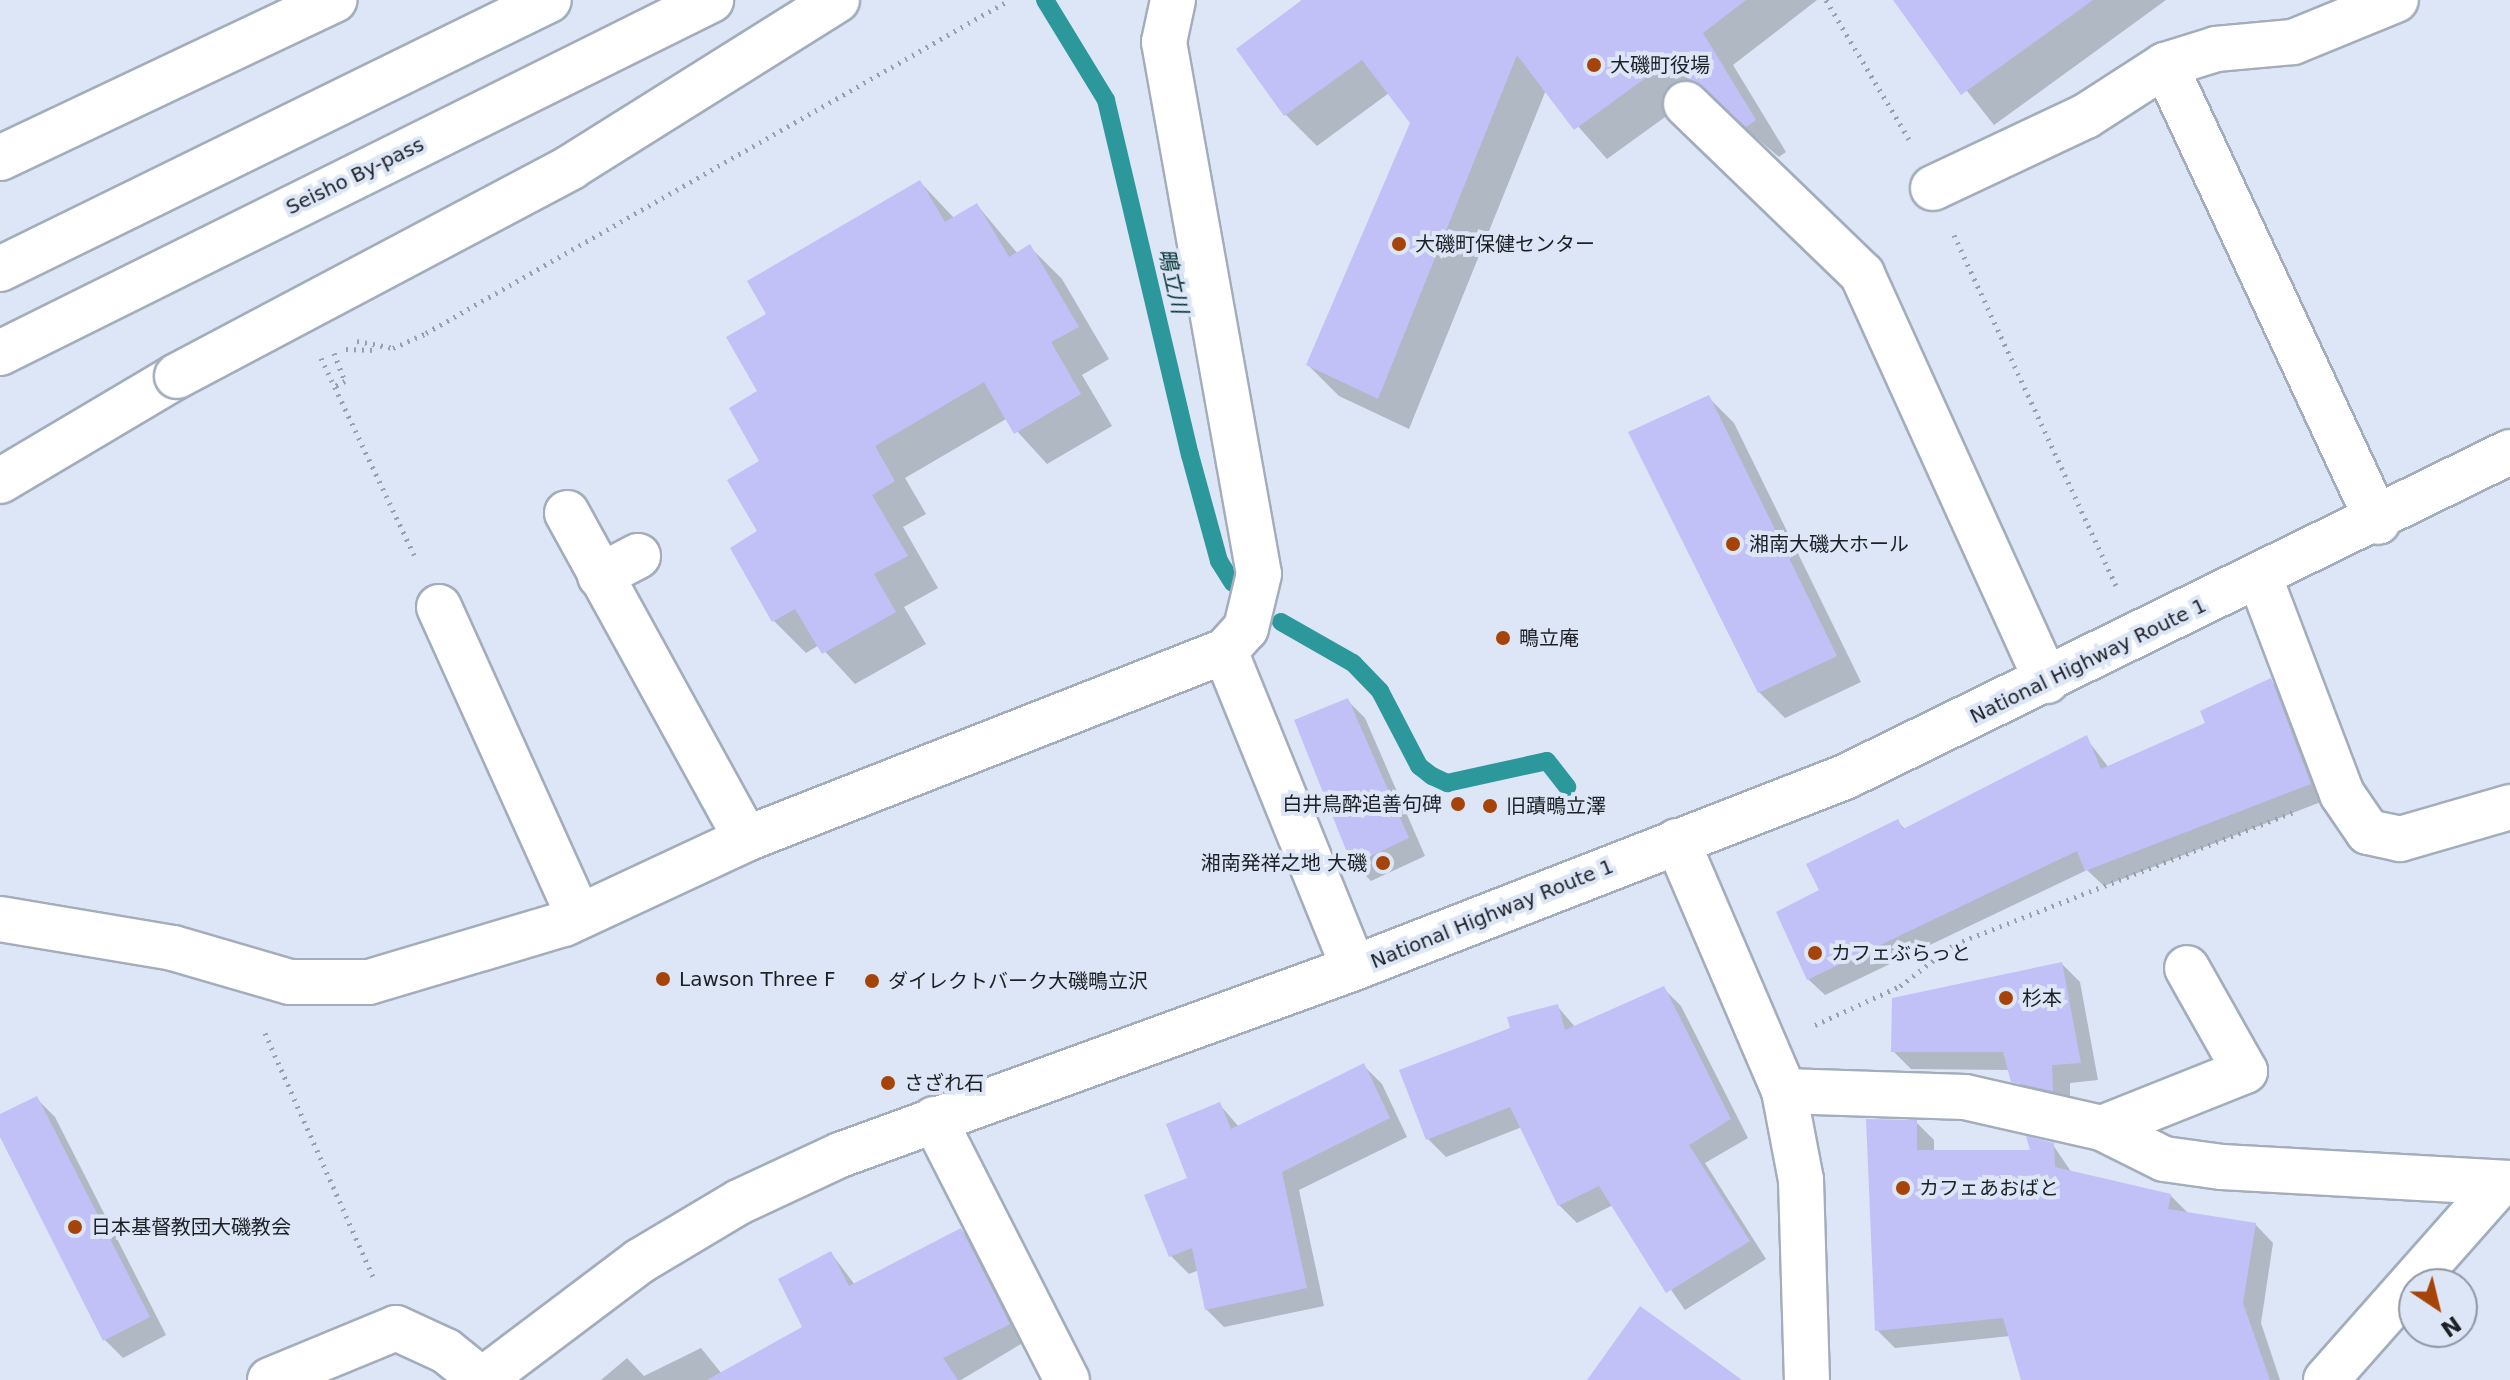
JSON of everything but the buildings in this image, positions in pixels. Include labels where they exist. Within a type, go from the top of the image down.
[{"type":"main road","points":[[0,158],[335,0]]},
{"type":"main road","points":[[0,269],[549,0]]},
{"type":"main road","name":"Seisho By-pass","points":[[0,353],[711,0]]},
{"type":"main road","points":[[0,481],[177,376],[571,167],[837,0]]},
{"type":"main road","points":[[0,919],[234,964],[290,982],[369,982],[518,941],[746,839],[1225,651],[1246,628],[1259,574],[1164,42],[1173,0]]},
{"type":"main road","points":[[1933,188],[2086,116],[2165,65],[2216,49],[2293,42],[2396,0]]},
{"type":"main road","points":[[2165,65],[2378,522]]},
{"type":"main road","points":[[1686,104],[1862,274],[2047,681]]},
{"type":"main road","name":"National Highway Route 1","points":[[482,1380],[640,1261],[739,1202],[934,1119],[1354,968],[1845,777],[2378,522],[2510,452]]},
{"type":"main road","points":[[567,513],[619,566],[746,839]]},
{"type":"main road","points":[[2260,578],[2342,794],[2368,832],[2400,839],[2510,807]]},
{"type":"main road","points":[[439,607],[578,915]]},
{"type":"main road","points":[[1225,651],[1354,968]]},
{"type":"main road","points":[[1677,841],[1784,1091],[1801,1180],[1807,1380]]},
{"type":"main road","points":[[2102,1128],[2245,1071],[2187,968]]},
{"type":"main road","points":[[1784,1091],[1965,1097],[2102,1128],[2164,1159],[2505,1183]]},
{"type":"main road","points":[[934,1119],[1063,1378]]},
{"type":"main road","points":[[2326,1380],[2505,1183]]},
{"type":"main road","points":[[270,1380],[396,1328],[446,1351],[482,1380]]},
{"type":"path","points":[[954,32],[1009,0]]},
{"type":"path","points":[[1826,0],[1933,188],[2139,637]]},
{"type":"path","points":[[335,386],[345,381],[337,349],[375,350]]},
{"type":"path","points":[[321,358],[439,607]]},
{"type":"path","points":[[1804,1030],[1900,986],[1955,944],[2342,794]]},
{"type":"path","points":[[234,964],[396,1328]]},
{"type":"waterway","name":"鴫立川","points":[[1045,0],[1106,100],[1190,455],[1219,561],[1233,583]]},
{"type":"waterway","points":[[1281,622],[1353,663],[1380,691],[1419,766],[1432,776],[1447,783],[1547,761],[1567,787]]},
{"type":"place","name":"大磯町役場","points":[[1594,65]]},
{"type":"place","name":"大磯町保健センター","points":[[1399,244]]},
{"type":"place","name":"湘南大磯大ホール","points":[[1733,544]]},
{"type":"place","name":"鴫立庵","points":[[1503,638]]},
{"type":"place","name":"白井鳥酔追善句碑","points":[[1458,804]]},
{"type":"place","name":"旧蹟鴫立澤","points":[[1490,806]]},
{"type":"place","name":"湘南発祥之地 大磯","points":[[1383,863]]},
{"type":"place","name":"カフェぶらっと","points":[[1815,953]]},
{"type":"place","name":"Lawson Three F","points":[[663,979]]},
{"type":"place","name":"ダイレクトバーク大磯鴫立沢","points":[[872,981]]},
{"type":"place","name":"杉本","points":[[2006,998]]},
{"type":"place","name":"さざれ石","points":[[888,1083]]},
{"type":"place","name":"カフェあおばと","points":[[1903,1188]]},
{"type":"place","name":"日本基督教団大磯教会","points":[[75,1227]]}]
